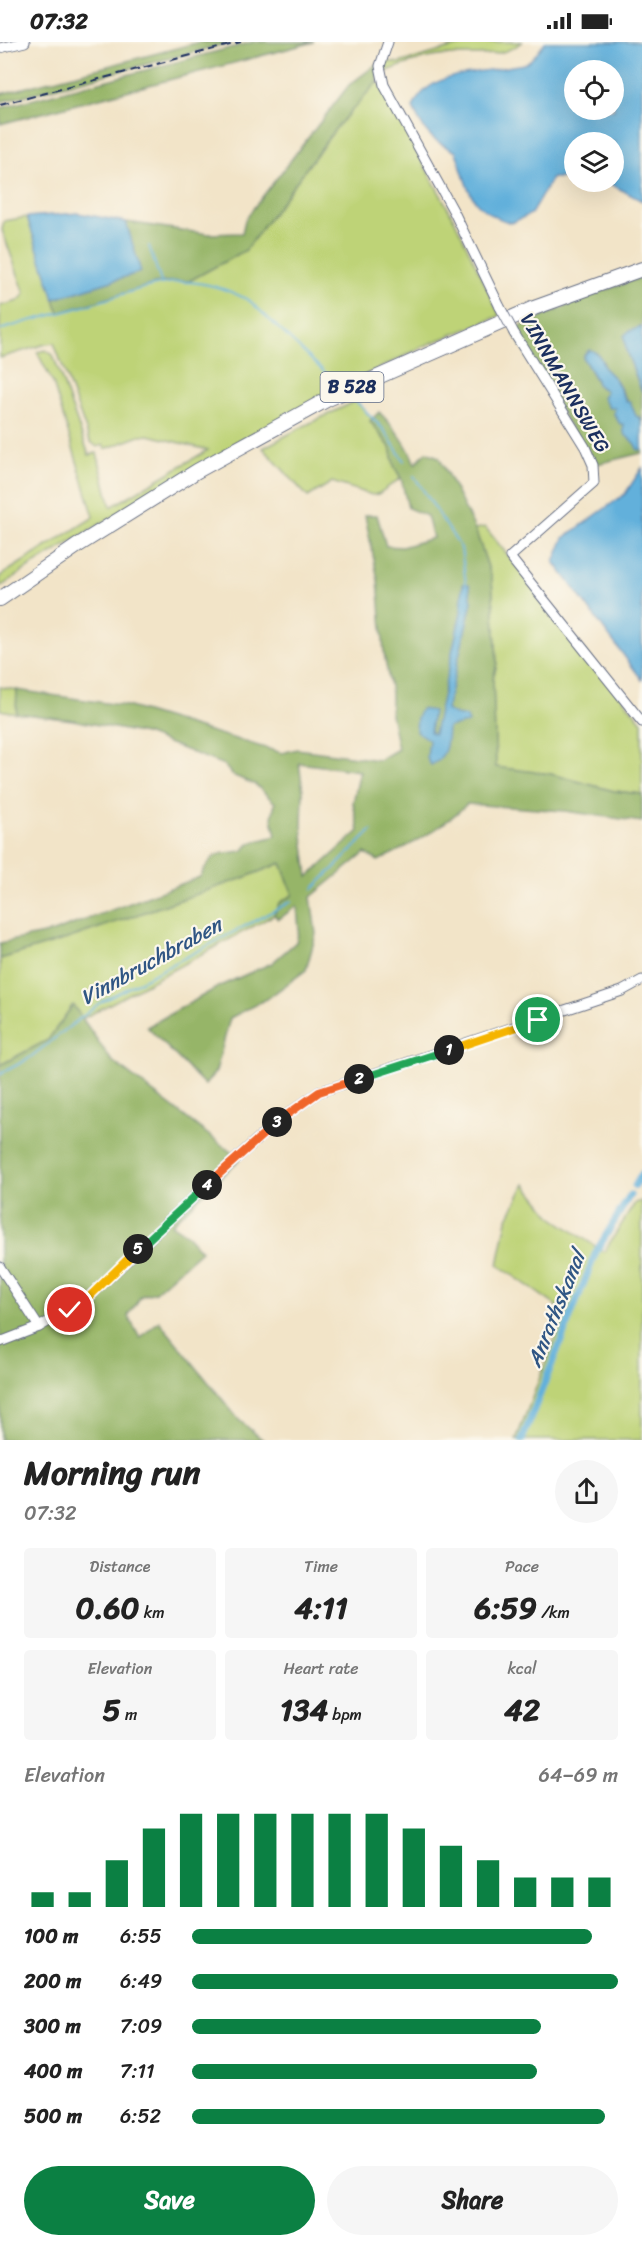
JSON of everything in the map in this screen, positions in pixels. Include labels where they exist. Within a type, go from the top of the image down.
[{"type":"highway","name":"B 528","points":[[0,599],[80,544],[197,471],[328,399],[534,308],[642,269]]},
{"type":"street","points":[[0,48],[25,42]]},
{"type":"street","name":"VINNMANNSWEG","points":[[388,43],[380,66],[384,85],[454,212],[514,333],[585,447],[593,465],[594,483],[510,558],[642,723]]},
{"type":"street","points":[[0,1342],[39,1327],[87,1299],[166,1222],[267,1130],[319,1092],[622,991],[642,980]]},
{"type":"street","points":[[0,1267],[39,1327]]},
{"type":"green space","points":[[200,42],[233,42],[0,102],[0,94]]},
{"type":"green space","points":[[253,42],[314,42],[0,124],[0,108]]},
{"type":"green space","points":[[472,42],[522,42],[503,52],[432,57],[384,72],[385,61],[399,63]]},
{"type":"green space","points":[[377,64],[378,81],[336,128],[246,250],[189,281],[161,282],[59,313],[54,299],[140,272],[126,222],[208,234],[242,233],[249,214],[349,85]]},
{"type":"green space","points":[[378,81],[455,221],[500,316],[429,344],[335,390],[99,525],[0,587],[0,576],[94,517],[53,383],[37,352],[46,350],[53,355],[89,455],[97,453],[111,507],[208,450],[149,435],[105,449],[104,445],[97,447],[90,441],[54,343],[0,358],[0,306],[18,301],[25,294],[2,230],[4,221],[27,217],[59,313],[161,282],[189,281],[246,250],[336,128]]},
{"type":"green space","points":[[642,277],[642,327],[638,328],[626,350],[642,392],[642,425],[640,418],[636,416],[615,379],[603,367],[603,362],[597,353],[583,358],[600,388],[605,388],[635,443],[642,449],[642,453],[593,465],[514,333],[521,326],[592,295]]},
{"type":"green space","points":[[356,401],[372,418],[370,421],[390,447],[394,466],[401,478],[378,494],[372,495],[332,482],[308,497],[263,448]]},
{"type":"green space","points":[[379,412],[400,436],[415,464],[426,452],[439,457],[475,529],[492,579],[497,663],[493,679],[496,767],[551,774],[614,791],[642,794],[642,822],[565,811],[467,804],[425,836],[378,861],[365,853],[311,897],[316,934],[306,970],[268,998],[230,1018],[216,1071],[205,1085],[147,1027],[220,986],[272,963],[296,942],[299,930],[297,906],[279,919],[274,915],[279,903],[293,895],[281,863],[67,939],[0,959],[0,943],[53,932],[200,877],[208,863],[216,856],[243,851],[250,843],[276,836],[272,818],[275,803],[256,785],[232,775],[224,765],[145,734],[73,720],[16,713],[17,690],[126,706],[282,753],[297,749],[379,760],[398,749],[391,714],[391,693],[384,653],[378,580],[365,515],[377,515],[386,546],[402,547],[433,538],[427,516],[408,508],[390,447],[370,421]],"holes":[[[299,763],[360,771],[353,803],[359,831],[308,877],[302,827],[303,791]]]},
{"type":"green space","points":[[485,527],[642,722],[642,794],[614,791],[551,774],[496,768],[493,679],[497,663],[492,579],[475,529]]},
{"type":"green space","points":[[0,687],[17,690],[16,713],[0,710]]},
{"type":"green space","points":[[281,863],[293,895],[279,903],[274,915],[82,1019],[72,1006],[48,1040],[0,1065],[0,959],[67,939]]},
{"type":"green space","points":[[73,1005],[111,1060],[240,1159],[171,1224],[186,1234],[201,1251],[155,1292],[141,1296],[128,1316],[140,1338],[159,1321],[239,1420],[263,1440],[0,1440],[0,1065],[48,1040]]},
{"type":"green space","points":[[525,1184],[553,1218],[604,1252],[635,1203],[642,1201],[642,1440],[516,1440],[565,1312],[498,1265],[507,1220]]},
{"type":"water","points":[[545,42],[642,42],[642,201],[624,191],[624,132],[564,132],[564,178],[552,178],[531,214],[511,223],[486,211],[472,197],[456,152],[441,144],[425,130],[413,108],[420,96],[442,80],[524,64],[532,59]]},
{"type":"water","points":[[78,213],[126,222],[141,272],[54,299],[27,217]]},
{"type":"water","points":[[642,327],[642,392],[626,350],[624,336],[629,331]]},
{"type":"water","points":[[589,350],[599,356],[603,367],[615,379],[626,401],[630,402],[636,416],[640,418],[642,449],[638,450],[626,435],[624,424],[620,424],[614,414],[615,408],[609,408],[603,398],[606,391],[597,384],[583,358]]},
{"type":"water","points":[[642,468],[642,680],[554,562],[564,538],[625,494]]},
{"type":"water","points":[[463,584],[469,584],[472,602],[446,710],[455,715],[467,717],[468,723],[448,727],[443,754],[431,765],[427,758],[429,740],[416,731],[417,718],[421,709],[433,711],[430,732],[434,734],[461,612]]},
{"type":"waterway","points":[[149,246],[161,282]]},
{"type":"waterway","points":[[0,330],[145,287],[184,282],[204,284],[226,290],[250,301],[337,384]]},
{"type":"waterway","points":[[352,397],[384,430],[404,461]]},
{"type":"waterway","points":[[414,476],[461,548],[466,584]]},
{"type":"waterway","name":"Vinnbruchbraben","points":[[313,889],[372,830]]},
{"type":"waterway","name":"Vinnbruchbraben","points":[[0,1074],[28,1059],[101,1002],[292,901]]},
{"type":"waterway","name":"Anrathskanal","points":[[635,1186],[642,1174]]},
{"type":"waterway","name":"Anrathskanal","points":[[522,1440],[596,1252],[630,1195]]},
{"type":"railway","points":[[0,105],[241,42]]},
{"type":"route","points":[[70,1310],[87,1299],[166,1222],[275,1123],[319,1092],[538,1020]]}]
